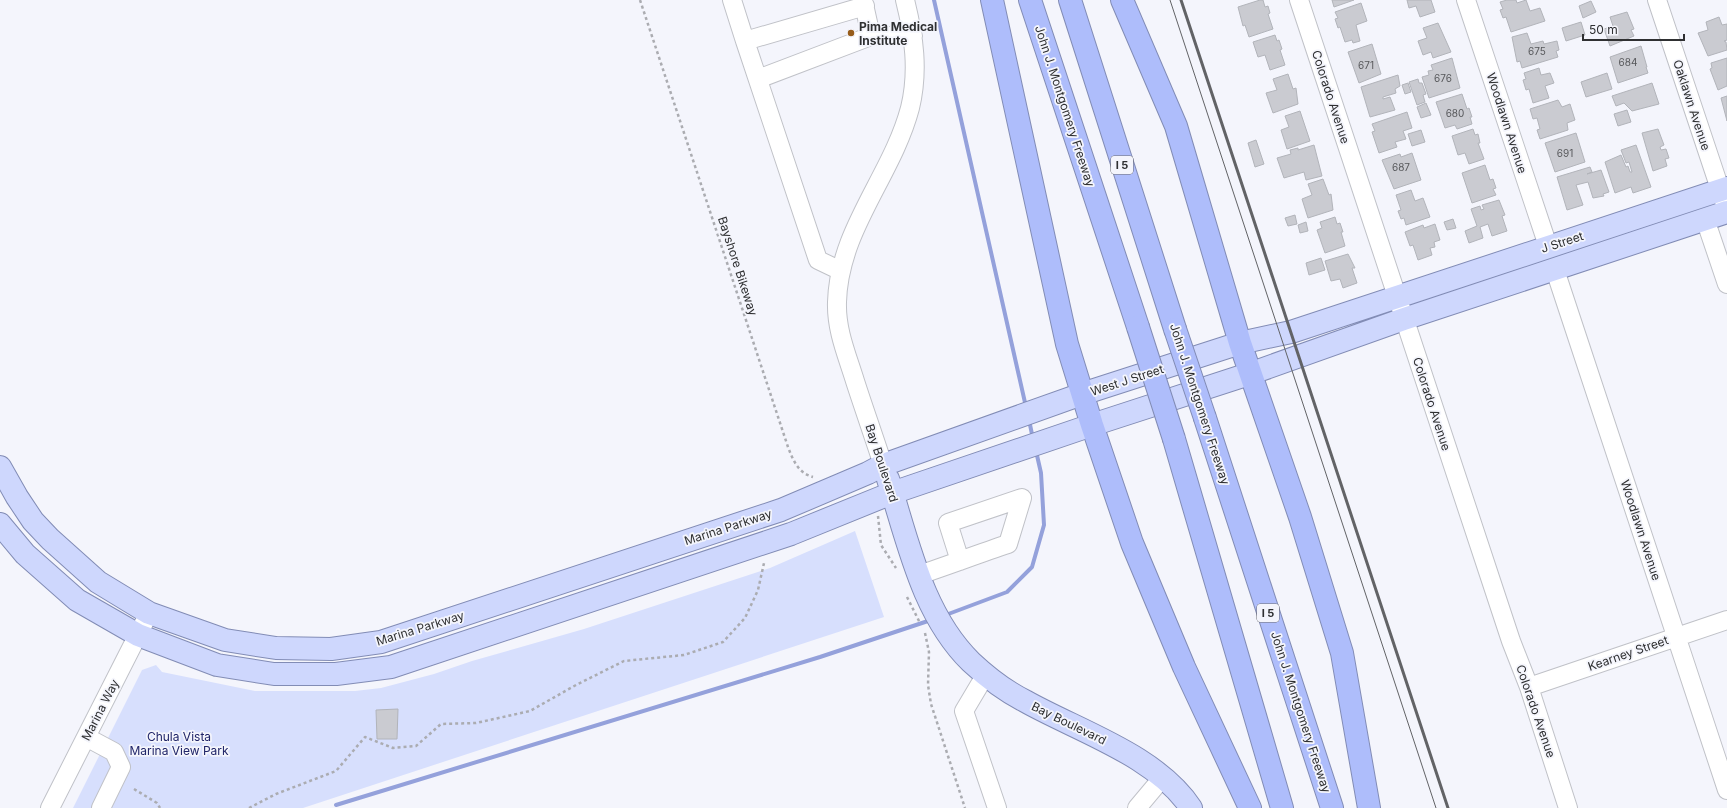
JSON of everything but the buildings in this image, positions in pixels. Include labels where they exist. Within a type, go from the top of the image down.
[{"type":"highway","points":[[992,0],[1067,344],[1082,394],[1136,550],[1184,667],[1250,808]]},
{"type":"highway","name":"John J. Montgomery Freeway","points":[[1030,0],[1174,439],[1282,808]]},
{"type":"highway","name":"John J. Montgomery Freeway","points":[[1070,0],[1175,329],[1332,808]]},
{"type":"highway","points":[[1122,0],[1176,126],[1240,343],[1252,374],[1300,517],[1342,653],[1369,808]]},
{"type":"main road","name":"J Street","points":[[1396,296],[1548,246],[1725,200]]},
{"type":"main road","name":"J Street","points":[[1404,318],[1555,270],[1705,219],[1725,200]]},
{"type":"main road","name":"West J Street","points":[[883,465],[1082,394],[1240,343],[1290,332],[1396,296]]},
{"type":"main road","points":[[0,524],[25,554],[77,600],[138,635],[217,665],[274,674],[336,674],[391,667],[791,534],[892,493],[1034,444],[1252,374],[1404,318]]},
{"type":"main road","name":"Bay Boulevard","points":[[883,465],[892,493],[909,574],[922,607],[932,626],[970,661],[1024,701],[1116,746],[1163,777],[1183,796],[1191,808]]},
{"type":"main road","name":"Marina Parkway","points":[[0,467],[33,521],[50,539],[98,582],[150,613],[224,640],[276,648],[331,649],[381,642],[781,510],[868,473],[883,465]]},
{"type":"street","points":[[732,0],[818,260],[841,271]]},
{"type":"street","name":"Bay Boulevard","points":[[883,465],[839,332],[837,302],[841,271],[847,247],[858,220],[900,137],[910,107],[915,75],[913,36],[906,0]]},
{"type":"street","name":"Colorado Avenue","points":[[1299,0],[1396,296],[1511,641],[1529,687],[1568,808]]},
{"type":"street","name":"Woodlawn Avenue","points":[[1466,0],[1548,246]]},
{"type":"street","name":"Oaklawn Avenue","points":[[1657,0],[1725,200]]},
{"type":"street","points":[[745,41],[864,3],[871,36]]},
{"type":"street","points":[[758,79],[871,36],[913,36]]},
{"type":"street","points":[[1705,219],[1727,284]]},
{"type":"street","name":"Woodlawn Avenue","points":[[1555,270],[1727,790]]},
{"type":"street","points":[[909,574],[960,561]]},
{"type":"street","name":"Marina Way","points":[[50,808],[150,613]]},
{"type":"street","name":"Kearney Street","points":[[1529,687],[1727,620]]},
{"type":"street","points":[[986,674],[964,711],[997,808]]},
{"type":"street","points":[[86,737],[114,752],[121,767],[101,808]]},
{"type":"street","points":[[1137,808],[1163,777]]},
{"type":"path","name":"Bayshore Bikeway","points":[[640,0],[788,447],[796,466],[808,476],[814,477],[820,475]]},
{"type":"path","points":[[878,515],[881,545],[909,574]]},
{"type":"path","points":[[249,808],[276,794],[336,771],[365,737],[393,748],[416,746],[441,724],[476,723],[530,711],[576,684],[624,661],[684,656],[724,642],[745,618],[758,590],[764,562]]},
{"type":"path","points":[[905,592],[922,607],[932,626],[929,652],[928,684],[931,704],[965,808]]},
{"type":"path","points":[[134,789],[157,803],[160,808]]},
{"type":"green space","name":"Chula Vista Marina View Park","points":[[855,531],[884,617],[303,808],[73,808],[142,670],[156,665],[162,672],[255,691],[355,691],[381,688],[434,674],[472,661],[584,629],[770,568]]},
{"type":"waterway","points":[[934,0],[1026,407]]},
{"type":"waterway","points":[[1029,420],[1033,439]]},
{"type":"waterway","points":[[943,616],[1007,592],[1032,567],[1044,525],[1041,473],[1036,451]]},
{"type":"waterway","points":[[336,805],[820,657],[931,620]]},
{"type":"tram line","points":[[1170,0],[1436,808]]},
{"type":"railway","points":[[1181,0],[1448,808]]},
{"type":"place","name":"Pima Medical Institute","points":[[851,33]]}]
